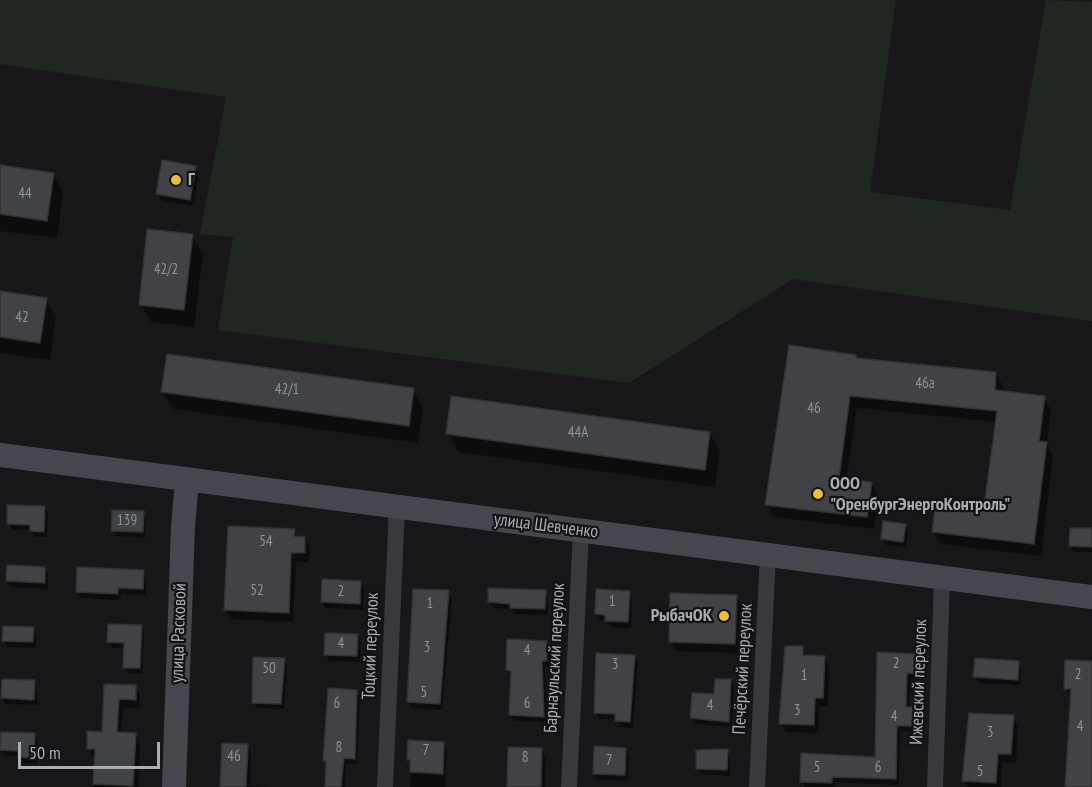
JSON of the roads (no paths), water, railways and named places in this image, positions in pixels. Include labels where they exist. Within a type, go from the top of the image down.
[{"type":"main road","name":"улица Шевченко","points":[[0,455],[768,553],[1092,597]]},
{"type":"main road","name":"улица Расковой","points":[[174,787],[183,526],[188,480]]},
{"type":"street","name":"Тоцкий переулок","points":[[385,787],[397,506]]},
{"type":"street","name":"Барнаульский переулок","points":[[569,787],[581,530]]},
{"type":"street","name":"Печёрский переулок","points":[[757,787],[768,553]]},
{"type":"street","name":"Ижевский переулок","points":[[935,787],[942,578]]},
{"type":"place","name":"Г","points":[[176,180]]},
{"type":"place","name":"ООО \"ОренбургЭнергоКонтроль\"","points":[[818,494]]},
{"type":"place","name":"РыбачОК","points":[[724,616]]}]
